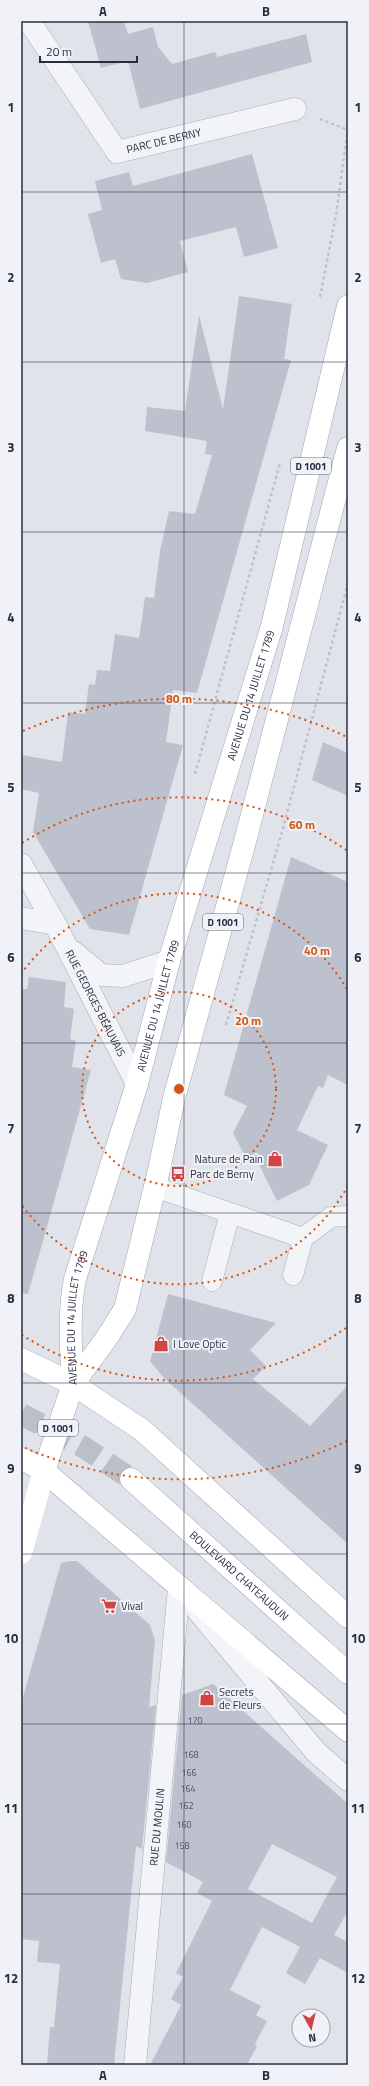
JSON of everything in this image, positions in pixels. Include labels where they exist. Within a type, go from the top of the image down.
[{"type":"main road","name":"AVENUE DU 14 JUILLET 1789","points":[[73,1384],[70,1330],[71,1299],[75,1279],[137,1084],[169,961],[272,626],[348,306]]},
{"type":"main road","name":"AVENUE DU 14 JUILLET 1789","points":[[73,1384],[106,1339],[125,1309],[155,1187],[174,1098],[243,849],[348,448]]},
{"type":"main road","points":[[21,1360],[73,1384],[142,1430],[348,1617]]},
{"type":"main road","name":"D 1001","points":[[21,1553],[44,1471],[73,1384]]},
{"type":"main road","points":[[21,1458],[44,1471],[348,1731]]},
{"type":"main road","name":"BOULEVARD CHATEAUDUN","points":[[131,1479],[348,1673]]},
{"type":"street","name":"PARC DE BERNY","points":[[29,21],[117,152],[295,109]]},
{"type":"street","name":"RUE GEORGES BEAUVAIS","points":[[21,864],[55,924],[137,1084]]},
{"type":"street","points":[[21,918],[55,924]]},
{"type":"street","name":"RUE GEORGES BEAUVAIS","points":[[65,945],[101,975],[123,976],[169,961]]},
{"type":"street","points":[[179,1588],[316,1752],[348,1780]]},
{"type":"street","name":"RUE DU MOULIN","points":[[135,2065],[179,1588]]},
{"type":"lane","points":[[155,1187],[303,1238]]},
{"type":"lane","points":[[212,1281],[230,1212]]},
{"type":"lane","points":[[293,1275],[303,1238],[332,1217],[348,1216]]},
{"type":"path","points":[[319,300],[336,215],[348,128]]},
{"type":"path","points":[[194,775],[280,462]]},
{"type":"path","points":[[223,1032],[236,995],[282,832],[348,583]]},
{"type":"building","points":[[88,21],[124,21],[128,34],[153,27],[158,47],[172,64],[215,52],[217,57],[306,34],[312,62],[140,109],[128,61],[101,68]]},
{"type":"building","points":[[252,154],[278,248],[244,257],[236,227],[180,241],[188,272],[147,283],[121,279],[115,259],[101,263],[88,214],[102,210],[95,181],[129,172],[133,186]]},
{"type":"building","points":[[239,296],[292,304],[284,359],[291,360],[197,693],[173,690],[166,742],[183,745],[129,935],[90,929],[33,832],[39,793],[21,789],[21,755],[62,762],[68,712],[85,714],[89,684],[95,685],[97,670],[110,671],[115,634],[139,638],[145,597],[154,598],[160,551],[169,511],[195,514],[212,455],[205,454],[207,441],[145,431],[147,407],[185,411],[199,315],[223,409]]},
{"type":"building","points":[[323,742],[348,753],[348,796],[312,780]]},
{"type":"building","points":[[291,857],[348,882],[348,1085],[328,1075],[323,1088],[318,1086],[297,1130],[328,1145],[309,1185],[277,1201],[255,1156],[247,1160],[233,1133],[247,1106],[224,1095]]},
{"type":"building","points":[[29,977],[66,982],[64,1007],[74,1009],[70,1039],[76,1041],[72,1067],[91,1070],[28,1294],[21,1293],[21,989],[27,989]]},
{"type":"building","points":[[168,1294],[276,1323],[250,1350],[266,1366],[253,1379],[310,1426],[348,1385],[348,1544],[164,1378],[150,1361]]},
{"type":"building","points":[[77,1561],[150,1625],[155,1640],[149,1707],[156,1705],[142,1849],[136,1846],[114,2065],[47,2065],[50,2027],[54,2027],[60,1964],[37,1962],[39,1941],[21,1939],[21,1704],[61,1563]]},
{"type":"building","points":[[213,1684],[348,1804],[348,1911],[334,1935],[348,1942],[348,1973],[320,1958],[305,1984],[286,1973],[300,1947],[262,1927],[230,1990],[261,2006],[256,2015],[267,2021],[255,2044],[257,2046],[247,2065],[150,2065],[181,2005],[171,1999],[183,1977],[176,1973],[212,1901],[197,1893],[203,1882],[166,1862],[182,1695]],"holes":[[[272,1844],[337,1877],[312,1923],[248,1889]]]},
{"type":"tunnel","points":[[21,1414],[85,1448],[131,1479]]},
{"type":"place","name":"Nature de Pain","points":[[275,1159]]},
{"type":"place","name":"Parc de Berny","points":[[178,1174]]},
{"type":"place","name":"I Love Optic","points":[[161,1344]]},
{"type":"place","name":"Vival","points":[[109,1606]]},
{"type":"place","name":"Secrets de Fleurs","points":[[207,1698]]}]
